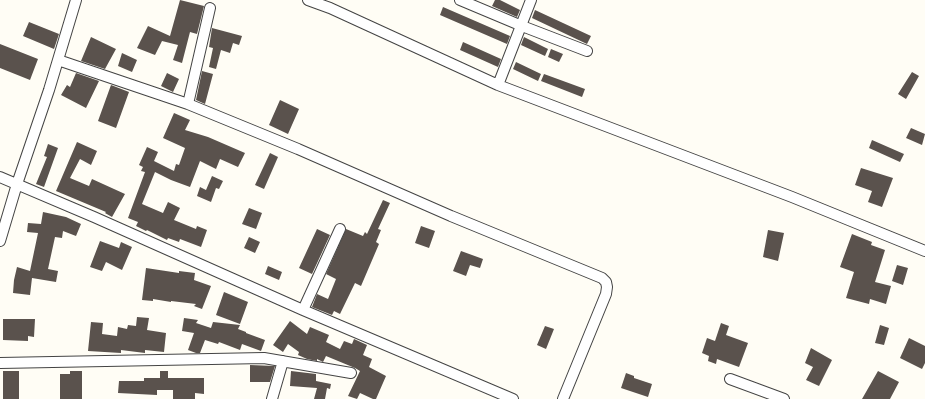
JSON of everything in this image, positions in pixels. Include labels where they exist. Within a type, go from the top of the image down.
[{"type":"street","points":[[0,241],[76,0]]},
{"type":"street","points":[[308,0],[330,8],[498,85],[792,197],[925,251]]},
{"type":"street","points":[[460,0],[522,26],[587,50]]},
{"type":"street","points":[[498,85],[531,0]]},
{"type":"street","points":[[188,104],[210,8]]},
{"type":"street","points":[[58,60],[188,104],[298,149],[451,216],[602,278],[606,282],[606,294],[563,399]]},
{"type":"street","points":[[0,177],[303,310],[514,399]]},
{"type":"street","points":[[303,310],[340,229]]},
{"type":"street","points":[[0,363],[264,358],[351,373]]},
{"type":"street","points":[[272,399],[284,361]]},
{"type":"street","points":[[730,379],[784,399]]},
{"type":"building","points":[[180,0],[204,6],[197,34],[190,32],[182,63],[173,60],[178,45],[162,41],[155,55],[137,48],[148,26],[170,36]]},
{"type":"building","points":[[495,0],[500,0],[520,10],[517,17],[492,6]]},
{"type":"building","points":[[443,7],[510,36],[507,44],[440,15]]},
{"type":"building","points":[[535,10],[591,36],[587,44],[532,18]]},
{"type":"building","points":[[29,22],[59,34],[54,49],[23,36]]},
{"type":"building","points":[[212,28],[242,36],[239,45],[233,43],[230,53],[221,50],[216,69],[209,67],[213,48],[209,47]]},
{"type":"building","points":[[91,37],[116,49],[105,69],[81,61]]},
{"type":"building","points":[[524,37],[548,49],[545,56],[521,45]]},
{"type":"building","points":[[463,42],[501,59],[498,67],[460,50]]},
{"type":"building","points":[[0,44],[38,59],[30,80],[0,68]]},
{"type":"building","points":[[551,49],[563,54],[559,62],[548,57]]},
{"type":"building","points":[[122,53],[137,60],[132,72],[118,66]]},
{"type":"building","points":[[516,62],[541,74],[538,81],[513,69]]},
{"type":"building","points":[[202,71],[213,74],[205,104],[196,100]]},
{"type":"building","points":[[912,72],[919,76],[906,99],[898,94]]},
{"type":"building","points":[[76,73],[99,81],[86,108],[61,95],[67,85],[70,87]]},
{"type":"building","points":[[167,73],[179,79],[173,92],[161,86]]},
{"type":"building","points":[[544,74],[585,89],[582,97],[541,81]]},
{"type":"building","points":[[111,85],[129,92],[116,128],[98,121]]},
{"type":"building","points":[[280,100],[299,109],[288,134],[269,125]]},
{"type":"building","points":[[174,113],[190,120],[185,130],[208,137],[245,153],[238,167],[220,159],[216,169],[200,161],[190,187],[155,172],[142,204],[163,213],[168,202],[180,208],[174,220],[196,229],[197,226],[207,230],[201,247],[180,239],[179,242],[168,238],[167,240],[136,226],[138,222],[128,218],[145,172],[141,171],[143,167],[139,165],[147,147],[158,152],[154,161],[174,171],[176,164],[179,165],[185,148],[163,138]]},
{"type":"building","points":[[911,128],[925,134],[922,145],[906,138]]},
{"type":"building","points":[[872,140],[904,154],[900,162],[869,148]]},
{"type":"building","points":[[77,142],[97,151],[91,165],[80,159],[70,178],[89,186],[92,179],[125,194],[112,217],[105,213],[106,212],[56,191]]},
{"type":"building","points":[[48,144],[58,148],[44,187],[36,184],[47,157],[44,156]]},
{"type":"building","points":[[270,153],[278,157],[264,189],[255,185]]},
{"type":"building","points":[[861,168],[893,178],[882,207],[868,202],[872,191],[855,185]]},
{"type":"building","points":[[212,176],[223,181],[219,189],[216,188],[211,202],[197,196],[200,187],[206,190]]},
{"type":"building","points":[[383,200],[390,203],[378,229],[381,230],[376,242],[379,244],[361,286],[355,283],[340,314],[334,311],[332,315],[312,307],[317,294],[328,299],[336,279],[326,274],[346,229],[363,236],[365,232],[367,234]]},
{"type":"building","points":[[249,208],[262,213],[256,229],[242,224]]},
{"type":"building","points":[[43,212],[66,217],[81,224],[76,236],[63,231],[62,238],[55,237],[48,269],[58,271],[56,282],[32,278],[30,295],[13,293],[17,267],[30,271],[38,233],[27,232],[28,223],[41,224]]},
{"type":"building","points":[[421,226],[435,231],[429,248],[415,243]]},
{"type":"building","points":[[317,229],[330,235],[312,274],[299,268]]},
{"type":"building","points":[[768,230],[784,233],[778,261],[763,257]]},
{"type":"building","points":[[852,234],[872,242],[871,245],[885,250],[875,282],[891,286],[886,304],[870,299],[869,304],[846,298],[854,272],[840,267]]},
{"type":"building","points":[[249,237],[260,242],[255,253],[244,248]]},
{"type":"building","points":[[100,241],[119,248],[121,242],[132,247],[122,270],[106,262],[102,271],[90,267]]},
{"type":"building","points":[[461,251],[483,259],[480,268],[470,265],[466,276],[453,271]]},
{"type":"building","points":[[897,265],[908,268],[903,285],[892,281]]},
{"type":"building","points":[[268,266],[282,272],[279,280],[265,274]]},
{"type":"building","points":[[146,268],[179,273],[179,271],[195,273],[194,280],[211,286],[202,309],[194,306],[196,304],[153,299],[153,301],[142,300]]},
{"type":"building","points":[[224,292],[248,302],[240,324],[216,315]]},
{"type":"building","points":[[137,317],[149,318],[147,330],[166,333],[164,352],[145,350],[145,353],[121,350],[121,353],[88,351],[91,322],[103,323],[102,334],[117,336],[118,327],[127,329],[128,325],[136,326]]},
{"type":"building","points":[[184,318],[198,320],[196,323],[211,328],[213,322],[240,325],[238,329],[265,340],[261,351],[242,344],[240,350],[219,342],[218,344],[205,340],[200,353],[196,353],[188,350],[194,333],[182,331]]},
{"type":"building","points":[[3,319],[35,319],[34,337],[28,336],[28,341],[3,340]]},
{"type":"building","points":[[290,321],[307,334],[310,327],[329,335],[326,342],[340,349],[344,341],[352,344],[354,339],[367,345],[363,355],[372,359],[369,367],[386,376],[376,399],[360,393],[357,399],[348,396],[360,371],[355,368],[326,356],[323,362],[317,359],[317,361],[307,359],[298,355],[299,352],[288,344],[283,352],[273,345]]},
{"type":"building","points":[[721,323],[729,326],[726,335],[748,343],[739,367],[717,359],[716,364],[708,361],[709,356],[702,353],[707,338],[715,341]]},
{"type":"building","points":[[880,325],[889,328],[884,345],[875,343]]},
{"type":"building","points":[[545,326],[554,329],[546,349],[537,345]]},
{"type":"building","points":[[909,338],[925,346],[925,363],[922,369],[900,358]]},
{"type":"building","points":[[811,348],[832,360],[819,386],[806,380],[813,367],[805,363]]},
{"type":"building","points":[[250,365],[275,366],[270,382],[250,382]]},
{"type":"building","points":[[3,371],[19,371],[19,399],[3,399]]},
{"type":"building","points":[[70,371],[82,371],[82,399],[60,399],[60,374],[70,374]]},
{"type":"building","points":[[160,371],[168,371],[168,378],[204,378],[204,394],[195,393],[195,399],[173,399],[173,390],[157,390],[157,395],[118,393],[119,381],[144,381],[144,378],[160,378]]},
{"type":"building","points":[[291,371],[316,374],[316,381],[331,384],[330,389],[327,388],[325,399],[314,399],[317,388],[290,386]]},
{"type":"building","points":[[878,371],[899,382],[890,399],[862,399]]},
{"type":"building","points":[[626,373],[634,376],[634,378],[652,384],[648,397],[621,388]]}]
